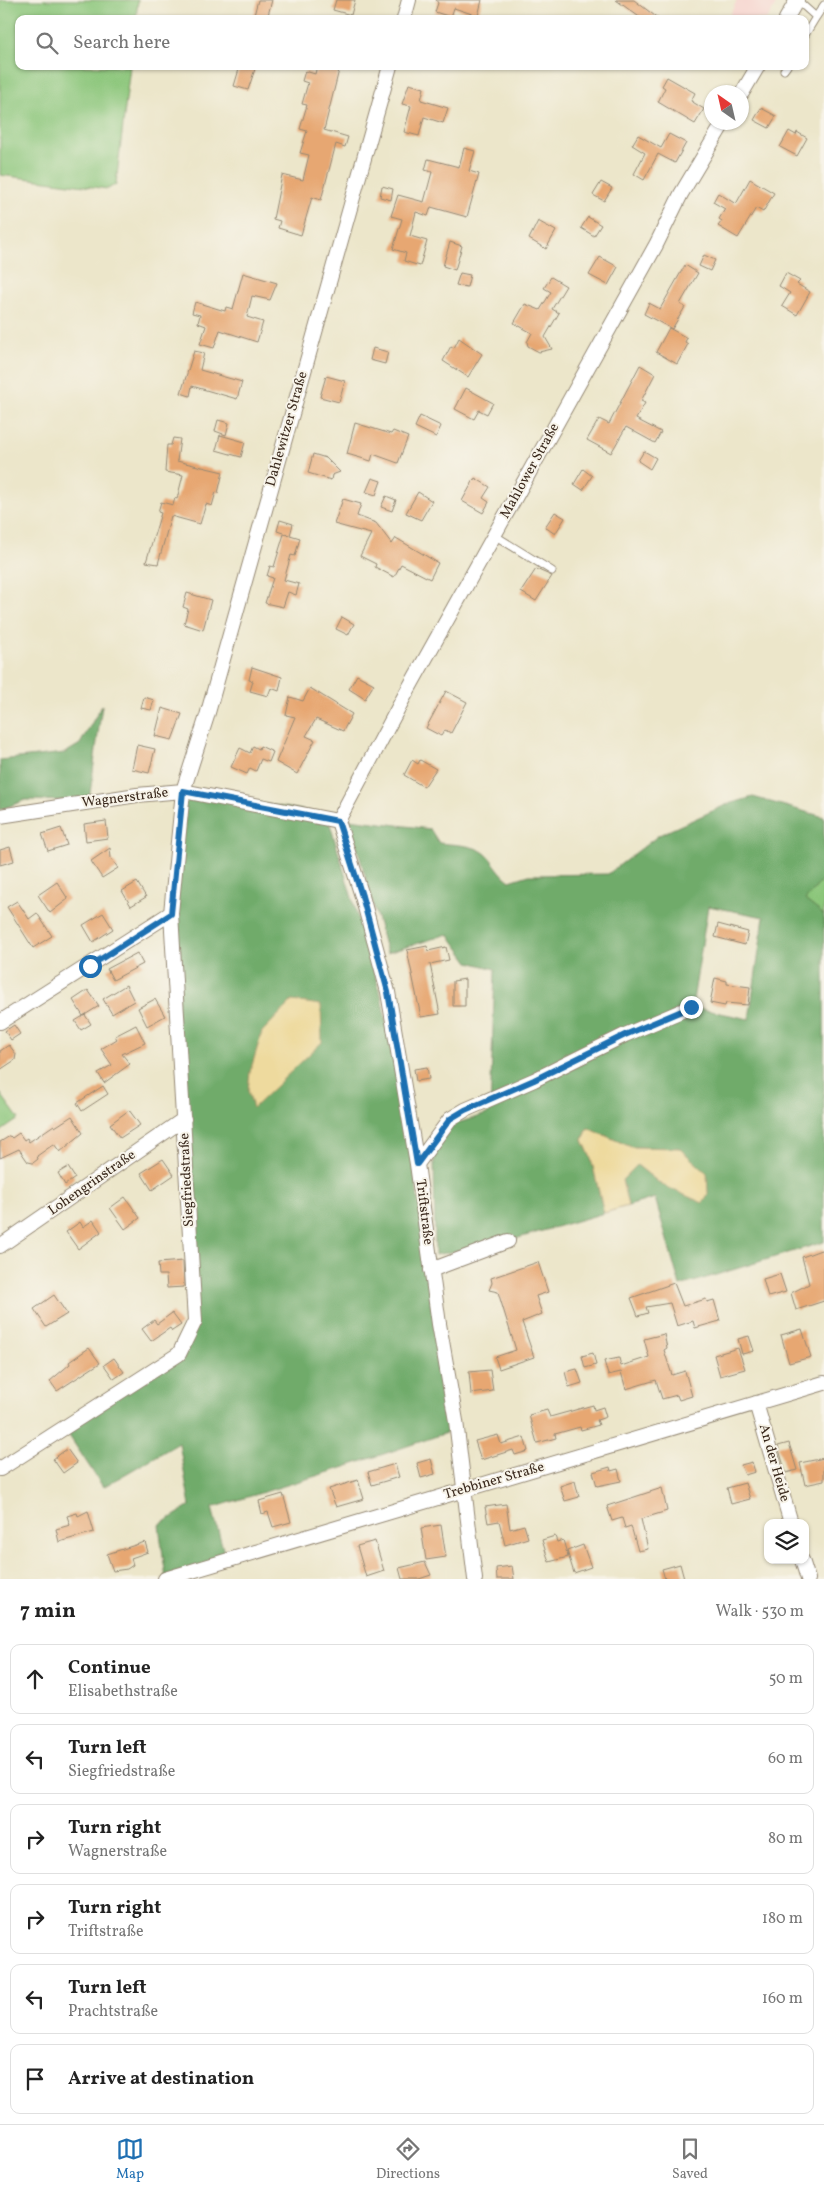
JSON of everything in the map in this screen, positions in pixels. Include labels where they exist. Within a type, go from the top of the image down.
[{"type":"street","points":[[405,15],[409,0]]},
{"type":"street","points":[[788,15],[797,0]]},
{"type":"street","name":"Dahlewitzer Straße","points":[[183,791],[207,716],[389,70]]},
{"type":"street","points":[[747,85],[756,70]]},
{"type":"street","name":"Mahlower Straße","points":[[338,821],[404,697],[656,244],[681,194],[719,130]]},
{"type":"street","name":"Wagnerstraße","points":[[0,816],[137,795],[183,791],[338,821]]},
{"type":"street","name":"Siegfriedstraße","points":[[0,1469],[179,1354],[195,1321],[171,914],[183,791]]},
{"type":"street","name":"Triftstraße","points":[[338,821],[362,896],[388,992],[417,1164],[431,1270],[456,1421],[475,1579]]},
{"type":"street","points":[[0,1022],[171,914]]},
{"type":"street","points":[[417,1164],[450,1119],[465,1110],[534,1080],[625,1035],[691,1007]]},
{"type":"street","name":"Lohengrinstraße","points":[[0,1246],[184,1119]]},
{"type":"street","points":[[431,1270],[508,1241]]},
{"type":"street","name":"Trebbiner Straße","points":[[165,1579],[824,1383]]},
{"type":"street","name":"An der Heide","points":[[756,1403],[791,1519]]},
{"type":"street","points":[[803,1564],[808,1579]]},
{"type":"lane","points":[[797,0],[816,18]]},
{"type":"lane","points":[[809,29],[824,5]]},
{"type":"lane","points":[[494,535],[552,571]]},
{"type":"shaded area","points":[[737,0],[778,0],[770,15],[730,15]]},
{"type":"green space","points":[[0,0],[138,0],[136,15],[15,15],[15,70],[130,70],[116,184],[108,189],[0,175]]},
{"type":"green space","points":[[102,705],[89,801],[25,800],[0,810],[0,760],[65,753],[80,744]]},
{"type":"green space","points":[[183,791],[327,814],[381,995],[413,1162],[449,1432],[339,1469],[212,1508],[226,1560],[166,1579],[159,1525],[190,1506],[179,1443],[103,1487],[64,1428],[179,1354],[195,1321],[171,913]]},
{"type":"green space","points":[[753,797],[824,817],[824,878],[805,900],[824,915],[824,1242],[680,1286],[655,1198],[628,1206],[622,1180],[637,1165],[662,1185],[679,1148],[631,1147],[588,1128],[583,1140],[591,1158],[604,1213],[508,1241],[435,1255],[434,1155],[451,1125],[490,1113],[495,969],[469,962],[448,934],[387,953],[349,819],[430,829],[439,843],[476,848],[486,854],[510,881],[529,875],[608,874],[659,835],[728,804]],"holes":[[[708,906],[764,917],[749,1019],[692,1007]]]},
{"type":"green space","points":[[824,878],[824,915],[804,900]]},
{"type":"green space","points":[[0,1093],[19,1119],[0,1132]]},
{"type":"sand","points":[[292,1001],[321,1005],[322,1042],[253,1108],[248,1090],[250,1072],[262,1032]]},
{"type":"sand","points":[[588,1128],[631,1147],[679,1148],[707,1173],[708,1194],[703,1203],[662,1185],[637,1165],[622,1180],[628,1206],[604,1213],[591,1158],[583,1140]]},
{"type":"building","points":[[258,0],[272,0],[268,15],[254,15]]},
{"type":"building","points":[[336,0],[355,0],[351,15],[333,10]]},
{"type":"building","points":[[436,0],[482,0],[478,15],[454,8],[452,15],[445,15],[435,12],[438,3]]},
{"type":"building","points":[[616,0],[634,0],[654,15],[637,15]]},
{"type":"building","points":[[239,70],[255,70],[248,90],[234,86]]},
{"type":"building","points":[[316,70],[339,70],[324,130],[348,137],[345,147],[336,144],[321,200],[312,197],[301,235],[278,228],[280,221],[273,219],[282,175],[303,180],[309,155],[300,153],[307,131],[300,129],[307,105],[302,104],[308,83],[302,81],[305,71],[315,74]]},
{"type":"building","points":[[667,77],[695,93],[691,101],[704,109],[695,124],[658,102],[665,88],[662,86]]},
{"type":"building","points":[[409,84],[424,88],[421,100],[448,108],[443,123],[424,117],[419,136],[404,132],[411,106],[402,104]]},
{"type":"building","points":[[761,108],[776,116],[769,128],[754,120]]},
{"type":"building","points":[[789,131],[796,135],[797,132],[807,138],[797,156],[780,147]]},
{"type":"building","points":[[669,134],[686,143],[675,163],[658,154],[644,180],[634,174],[645,153],[632,145],[638,135],[661,148]]},
{"type":"building","points":[[464,148],[475,151],[469,171],[479,174],[467,217],[431,207],[428,216],[416,212],[410,236],[427,241],[420,266],[404,261],[406,253],[393,249],[402,219],[391,216],[398,195],[424,202],[432,172],[425,170],[428,159],[459,167]]},
{"type":"building","points":[[750,179],[774,193],[763,212],[756,208],[738,238],[718,226],[722,221],[719,219],[725,209],[713,202],[718,193],[736,204]]},
{"type":"building","points":[[601,182],[612,188],[604,201],[593,195]]},
{"type":"building","points":[[382,186],[393,189],[391,200],[380,197]]},
{"type":"building","points":[[588,217],[601,225],[594,236],[581,228]]},
{"type":"building","points":[[538,221],[556,231],[546,249],[529,239]]},
{"type":"building","points":[[450,242],[462,246],[455,270],[443,266]]},
{"type":"building","points":[[704,255],[715,260],[710,271],[699,266]]},
{"type":"building","points":[[600,257],[618,267],[608,285],[589,275]]},
{"type":"building","points":[[685,265],[698,273],[680,304],[685,307],[672,329],[644,314],[649,303],[660,309]]},
{"type":"building","points":[[243,273],[277,283],[270,300],[252,296],[247,317],[263,322],[257,342],[220,330],[214,348],[200,344],[206,326],[198,323],[200,315],[192,313],[195,302],[225,311],[226,307],[233,309]]},
{"type":"building","points":[[460,273],[470,275],[467,287],[456,285]]},
{"type":"building","points":[[786,273],[800,281],[797,284],[810,292],[797,315],[782,306],[790,293],[779,286]]},
{"type":"building","points":[[551,277],[566,286],[552,309],[559,313],[545,337],[552,349],[539,352],[528,346],[527,342],[532,333],[514,323],[525,304],[540,310],[551,292],[544,288]]},
{"type":"building","points":[[669,328],[687,338],[685,342],[688,344],[677,364],[656,352]]},
{"type":"building","points":[[459,338],[482,354],[468,377],[443,361],[451,346],[454,348]]},
{"type":"building","points":[[373,348],[388,352],[385,364],[370,360]]},
{"type":"building","points":[[194,351],[204,353],[200,370],[242,382],[237,399],[192,386],[190,396],[181,393]]},
{"type":"building","points":[[640,365],[655,374],[641,401],[645,403],[636,419],[661,432],[655,443],[626,427],[611,453],[587,440],[599,419],[609,424]]},
{"type":"building","points":[[326,376],[345,381],[339,402],[320,397]]},
{"type":"building","points":[[466,388],[493,403],[487,414],[479,410],[474,419],[455,409]]},
{"type":"building","points":[[420,416],[441,426],[436,437],[415,427]]},
{"type":"building","points":[[218,420],[229,423],[226,435],[215,431]]},
{"type":"building","points":[[355,423],[391,434],[393,431],[408,437],[398,463],[373,454],[371,461],[347,454]]},
{"type":"building","points":[[220,435],[245,442],[241,457],[216,450]]},
{"type":"building","points":[[173,438],[180,439],[177,461],[223,472],[218,493],[216,492],[212,506],[206,504],[200,524],[171,516],[158,564],[146,562],[161,513],[158,512],[161,502],[173,505],[175,498],[177,499],[183,475],[165,472],[167,445],[171,445]]},
{"type":"building","points":[[644,451],[656,458],[650,469],[638,461]]},
{"type":"building","points":[[313,454],[326,458],[340,472],[332,475],[331,480],[308,473]]},
{"type":"building","points":[[583,469],[592,476],[583,490],[574,484]]},
{"type":"building","points":[[372,478],[381,481],[376,495],[366,492]]},
{"type":"building","points":[[475,478],[490,487],[483,498],[489,502],[483,513],[462,501]]},
{"type":"building","points":[[418,492],[432,501],[421,520],[406,513]]},
{"type":"building","points":[[386,496],[396,500],[392,511],[381,507]]},
{"type":"building","points":[[343,499],[361,504],[357,516],[376,523],[392,544],[396,538],[438,563],[430,579],[401,564],[394,577],[375,567],[376,564],[360,556],[371,534],[334,524]]},
{"type":"building","points":[[555,512],[565,518],[555,534],[545,527]]},
{"type":"building","points":[[280,520],[293,524],[290,535],[300,538],[295,556],[291,555],[284,580],[299,584],[296,595],[288,592],[283,607],[265,603],[273,578],[267,576],[270,566],[274,567],[284,534],[289,535],[277,531]]},
{"type":"building","points":[[536,569],[552,576],[536,601],[521,592]]},
{"type":"building","points":[[187,593],[211,600],[203,630],[184,624],[188,609],[183,607]]},
{"type":"building","points":[[342,617],[354,624],[348,635],[336,629]]},
{"type":"building","points":[[252,667],[282,677],[279,691],[271,688],[268,696],[250,691],[253,681],[249,680]]},
{"type":"building","points":[[357,675],[374,684],[365,699],[349,689]]},
{"type":"building","points":[[310,688],[352,714],[343,731],[316,719],[306,736],[315,740],[297,774],[276,762],[295,717],[286,715],[290,697],[303,701]]},
{"type":"building","points":[[446,691],[467,702],[451,733],[445,730],[441,736],[426,728]]},
{"type":"building","points":[[144,697],[154,700],[151,710],[141,708]]},
{"type":"building","points":[[162,708],[182,714],[172,740],[155,736]]},
{"type":"building","points":[[137,745],[155,749],[149,773],[132,769]]},
{"type":"building","points":[[253,746],[259,749],[260,746],[273,752],[269,762],[261,759],[256,771],[250,768],[247,774],[231,767],[240,748],[250,753]]},
{"type":"building","points":[[412,760],[418,764],[420,760],[436,769],[424,787],[404,775]]},
{"type":"building","points":[[106,821],[108,838],[86,841],[84,824]]},
{"type":"building","points":[[61,828],[67,845],[48,851],[42,834]]},
{"type":"building","points":[[10,847],[14,861],[0,865],[0,850]]},
{"type":"building","points":[[110,848],[111,858],[118,868],[102,878],[91,861]]},
{"type":"building","points":[[57,882],[68,899],[50,913],[38,895]]},
{"type":"building","points":[[137,882],[146,897],[131,906],[122,891]]},
{"type":"building","points":[[17,901],[29,919],[37,913],[52,936],[33,948],[7,907]]},
{"type":"building","points":[[103,913],[113,929],[93,942],[83,925]]},
{"type":"building","points":[[718,924],[748,932],[745,945],[715,937]]},
{"type":"building","points":[[427,946],[428,951],[446,947],[449,960],[430,964],[440,1014],[421,1017],[407,950]]},
{"type":"building","points":[[137,953],[143,964],[113,980],[107,969]]},
{"type":"building","points":[[715,978],[727,981],[727,984],[750,987],[748,1005],[726,1003],[725,1006],[710,1003]]},
{"type":"building","points":[[465,979],[465,1006],[453,1006],[453,981]]},
{"type":"building","points":[[126,985],[134,1001],[112,1014],[103,999]]},
{"type":"building","points":[[88,990],[99,1006],[83,1016],[73,1000]]},
{"type":"building","points":[[155,999],[165,1016],[147,1026],[138,1008]]},
{"type":"building","points":[[85,1015],[91,1024],[81,1030],[75,1021]]},
{"type":"building","points":[[14,1025],[20,1034],[11,1040],[5,1031]]},
{"type":"building","points":[[136,1025],[145,1043],[122,1054],[130,1064],[104,1083],[98,1073],[112,1065],[101,1049],[117,1039],[115,1036]]},
{"type":"building","points":[[9,1045],[16,1054],[15,1060],[0,1070],[0,1051]]},
{"type":"building","points":[[427,1067],[429,1079],[416,1081],[414,1069]]},
{"type":"building","points":[[103,1086],[108,1094],[82,1111],[77,1103]]},
{"type":"building","points":[[129,1110],[140,1125],[120,1138],[110,1124]]},
{"type":"building","points":[[72,1116],[83,1133],[60,1152],[54,1144],[37,1156],[38,1159],[33,1163],[28,1162],[19,1149],[0,1158],[0,1142],[10,1136],[12,1138],[19,1133],[24,1140],[27,1138],[29,1142],[54,1125],[55,1127]]},
{"type":"building","points":[[163,1159],[174,1175],[152,1190],[141,1173]]},
{"type":"building","points":[[68,1167],[75,1178],[65,1185],[58,1173]]},
{"type":"building","points":[[125,1197],[140,1218],[125,1229],[110,1208]]},
{"type":"building","points":[[93,1220],[101,1232],[78,1249],[66,1232],[80,1222],[83,1227]]},
{"type":"building","points":[[821,1250],[824,1251],[824,1301],[796,1310],[791,1293],[809,1284],[802,1257]]},
{"type":"building","points":[[183,1261],[184,1287],[167,1288],[166,1275],[159,1275],[158,1263]]},
{"type":"building","points":[[538,1262],[548,1292],[536,1296],[542,1314],[522,1322],[534,1357],[499,1369],[495,1357],[516,1350],[498,1292],[489,1290],[492,1283],[491,1278]]},
{"type":"building","points":[[780,1274],[786,1292],[768,1297],[763,1279]]},
{"type":"building","points":[[674,1283],[683,1306],[706,1299],[707,1302],[714,1300],[720,1321],[695,1328],[693,1321],[677,1326],[670,1303],[646,1307],[648,1313],[638,1316],[631,1298]]},
{"type":"building","points":[[54,1295],[67,1314],[46,1327],[34,1309]]},
{"type":"building","points":[[172,1313],[181,1325],[172,1331],[170,1328],[151,1341],[142,1329],[154,1320],[157,1324]]},
{"type":"building","points":[[802,1329],[811,1357],[789,1363],[781,1335]]},
{"type":"building","points":[[664,1334],[667,1348],[664,1350],[672,1375],[685,1371],[692,1396],[679,1400],[677,1395],[662,1399],[656,1380],[626,1389],[621,1372],[608,1375],[604,1361],[619,1358],[621,1366],[649,1357],[644,1339]]},
{"type":"building","points":[[749,1336],[754,1351],[742,1354],[738,1339]]},
{"type":"building","points":[[89,1348],[100,1363],[57,1391],[50,1381],[70,1364],[69,1362]]},
{"type":"building","points":[[738,1348],[745,1369],[720,1376],[714,1355]]},
{"type":"building","points":[[593,1353],[596,1365],[585,1368],[582,1356]]},
{"type":"building","points":[[114,1358],[124,1372],[114,1379],[104,1365]]},
{"type":"building","points":[[577,1369],[582,1383],[569,1387],[565,1372]]},
{"type":"building","points":[[490,1370],[493,1391],[471,1394],[469,1372]]},
{"type":"building","points":[[593,1405],[594,1410],[603,1407],[606,1417],[597,1420],[599,1425],[581,1430],[580,1427],[555,1434],[556,1438],[537,1443],[529,1415],[547,1410],[550,1417]]},
{"type":"building","points":[[498,1435],[501,1444],[524,1437],[528,1451],[515,1455],[513,1450],[481,1460],[475,1441]]},
{"type":"building","points":[[789,1443],[797,1470],[786,1473],[778,1446]]},
{"type":"building","points":[[67,1449],[77,1463],[63,1473],[53,1459]]},
{"type":"building","points":[[824,1458],[824,1481],[805,1485],[800,1463]]},
{"type":"building","points":[[431,1459],[435,1474],[421,1478],[417,1463]]},
{"type":"building","points":[[752,1462],[755,1472],[745,1475],[741,1465]]},
{"type":"building","points":[[395,1464],[399,1477],[372,1485],[368,1472]]},
{"type":"building","points":[[610,1467],[611,1471],[618,1469],[621,1481],[597,1486],[593,1472]]},
{"type":"building","points":[[358,1480],[364,1499],[336,1507],[329,1489]]},
{"type":"building","points":[[575,1481],[579,1497],[565,1501],[560,1486]]},
{"type":"building","points":[[745,1483],[750,1499],[731,1504],[727,1488]]},
{"type":"building","points":[[662,1488],[667,1511],[641,1519],[648,1549],[638,1551],[631,1526],[625,1528],[622,1518],[612,1521],[607,1506]]},
{"type":"building","points":[[283,1494],[291,1522],[273,1527],[268,1512],[262,1514],[259,1501]]},
{"type":"building","points":[[506,1504],[510,1529],[524,1525],[528,1538],[505,1545],[499,1521],[488,1523],[485,1507]]},
{"type":"building","points":[[88,1511],[94,1532],[59,1542],[56,1529],[70,1525],[67,1516],[77,1513],[78,1516]]},
{"type":"building","points":[[441,1525],[446,1557],[426,1560],[421,1528]]},
{"type":"building","points":[[555,1536],[557,1542],[563,1540],[568,1557],[549,1562],[542,1540]]},
{"type":"building","points":[[375,1541],[384,1571],[366,1577],[357,1546]]},
{"type":"building","points":[[145,1542],[148,1552],[131,1558],[133,1565],[127,1569],[113,1571],[107,1554]]},
{"type":"building","points":[[583,1545],[591,1567],[574,1573],[567,1551]]},
{"type":"building","points":[[425,1562],[431,1575],[419,1579],[402,1579],[399,1568]]},
{"type":"building","points":[[680,1564],[684,1579],[665,1579],[662,1569]]},
{"type":"building","points":[[512,1566],[514,1579],[497,1579],[496,1568]]},
{"type":"route","points":[[90,966],[171,914],[183,791],[338,821],[362,896],[388,992],[417,1164],[450,1119],[465,1110],[534,1080],[625,1035],[691,1007]]}]
